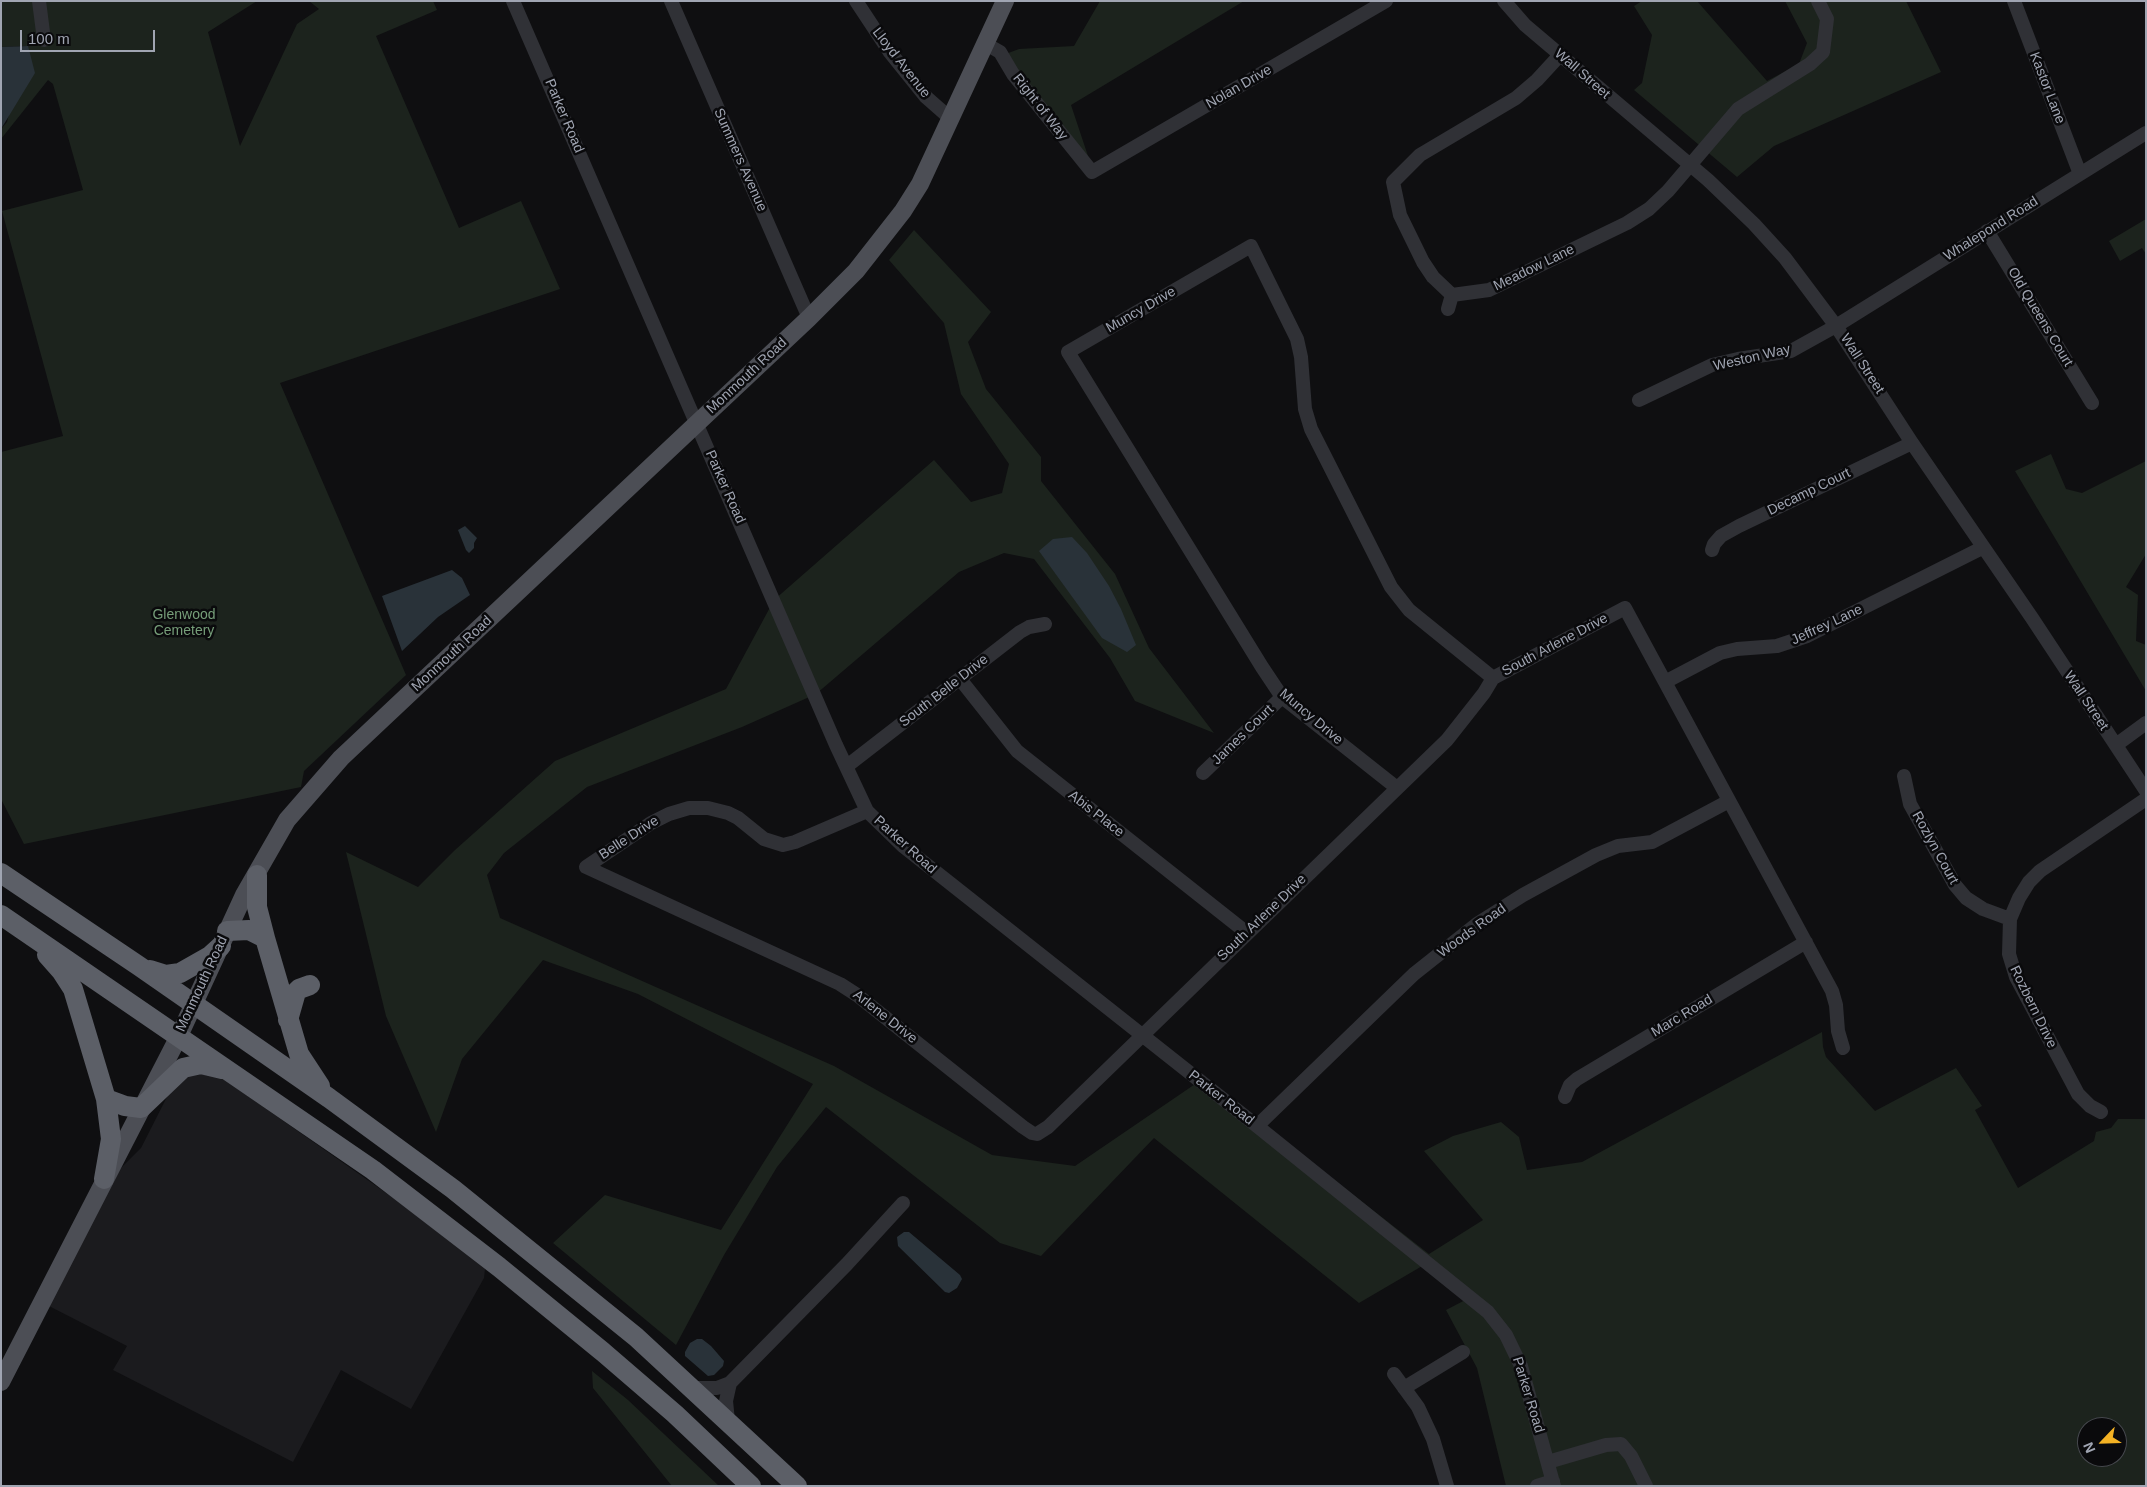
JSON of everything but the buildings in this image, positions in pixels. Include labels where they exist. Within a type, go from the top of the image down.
[{"type":"highway","points":[[1,873],[329,1098],[512,1235],[636,1337],[797,1486]]},
{"type":"highway","points":[[257,875],[258,907],[288,1020],[299,1054],[329,1098]]},
{"type":"highway","points":[[1,915],[367,1165],[499,1267],[603,1352],[675,1414],[751,1486]]},
{"type":"highway","points":[[139,966],[166,975],[180,974],[210,956],[224,939],[249,930],[265,938]]},
{"type":"highway","points":[[32,936],[62,972],[72,989],[106,1099],[111,1139],[104,1179]]},
{"type":"highway","points":[[288,1020],[296,992],[299,989],[310,986]]},
{"type":"highway","points":[[106,1099],[125,1106],[141,1108],[183,1068],[201,1064],[226,1070]]},
{"type":"main road","name":"Monmouth Road","points":[[1,1382],[179,1036],[244,895],[257,875],[272,843],[287,820],[341,758],[810,318],[856,271],[903,211],[920,184],[1005,1]]},
{"type":"street","points":[[39,1],[44,40]]},
{"type":"street","name":"Parker Road","points":[[513,1],[867,811],[903,846],[1257,1126],[1488,1312],[1506,1334],[1521,1366],[1553,1484]]},
{"type":"street","name":"Summers Avenue","points":[[671,1],[810,318]]},
{"type":"street","name":"Lloyd Avenue","points":[[856,1],[889,50],[926,97],[951,119]]},
{"type":"street","name":"Nolan Drive","points":[[1092,172],[1386,1]]},
{"type":"street","name":"Wall Street","points":[[1504,1],[1515,16],[1733,203],[1770,240],[1836,326],[1912,443],[1982,548],[2032,618],[2146,791]]},
{"type":"street","name":"Meadow Lane","points":[[1452,295],[1489,290],[1627,223],[1658,201],[1738,109],[1810,64],[1822,52],[1828,19],[1818,1]]},
{"type":"street","name":"Kastor Lane","points":[[2014,1],[2080,174]]},
{"type":"street","name":"Right of Way","points":[[986,44],[1000,52],[1013,74],[1092,172]]},
{"type":"street","points":[[1448,309],[1452,295],[1433,277],[1423,262],[1400,215],[1388,180],[1420,155],[1516,98],[1560,55]]},
{"type":"street","name":"Whalepond Road","points":[[1836,326],[2146,133]]},
{"type":"street","name":"Old Queens Court","points":[[1987,231],[2092,403]]},
{"type":"street","name":"Muncy Drive","points":[[1397,788],[1282,697],[1062,351],[1253,240],[1296,339],[1301,357],[1306,409],[1312,429],[1391,587],[1409,610],[1493,678]]},
{"type":"street","name":"Weston Way","points":[[1639,400],[1712,365],[1791,351],[1836,326]]},
{"type":"street","name":"Decamp Court","points":[[1712,550],[1720,536],[1912,443]]},
{"type":"street","name":"Jeffrey Lane","points":[[1665,682],[1720,653],[1737,649],[1777,646],[1806,636],[1982,548]]},
{"type":"street","name":"South Arlene Drive","points":[[1140,1035],[1447,740],[1484,693],[1493,678],[1626,602],[1665,682],[1834,996],[1838,1031],[1843,1048]]},
{"type":"street","name":"South Belle Drive","points":[[847,766],[1020,632],[1029,627],[1045,624]]},
{"type":"street","name":"Abis Place","points":[[960,679],[1017,751],[1247,933]]},
{"type":"street","name":"James Court","points":[[1203,773],[1282,697]]},
{"type":"street","points":[[2116,745],[2146,723]]},
{"type":"street","name":"Rozlyn Court","points":[[1904,776],[1910,804],[1955,885],[1966,898],[1983,909],[2010,919]]},
{"type":"street","name":"Rozbern Drive","points":[[2101,1112],[2090,1106],[2078,1094],[2016,977],[2009,954],[2010,919],[2019,898],[2029,882],[2040,871],[2146,800]]},
{"type":"street","name":"Woods Road","points":[[1257,1126],[1414,974],[1477,924],[1523,895],[1596,855],[1618,846],[1644,844],[1657,840],[1729,801]]},
{"type":"street","name":"Belle Drive","points":[[586,866],[650,823],[669,814],[689,808],[708,808],[728,813],[738,818],[764,838],[782,845],[795,842],[867,811]]},
{"type":"street","name":"Arlene Drive","points":[[586,866],[840,984],[857,995],[1032,1133],[1040,1133],[1048,1126],[1140,1035]]},
{"type":"street","name":"Marc Road","points":[[1565,1097],[1570,1085],[1578,1078],[1806,942]]},
{"type":"street","points":[[692,1388],[717,1388],[730,1383],[847,1264],[903,1203]]},
{"type":"street","points":[[1404,1388],[1463,1352]]},
{"type":"street","points":[[1394,1374],[1418,1408],[1433,1438],[1447,1486]]},
{"type":"street","points":[[728,1421],[726,1402],[730,1383]]},
{"type":"street","points":[[1548,1462],[1606,1445],[1621,1444],[1631,1456],[1646,1486]]},
{"type":"street","points":[[1537,1486],[1553,1484]]},
{"type":"shaded area","points":[[28,46],[35,73],[1,129],[1,47]]},
{"type":"shaded area","points":[[465,526],[477,538],[474,548],[469,553],[458,530]]},
{"type":"shaded area","points":[[1072,537],[1087,553],[1109,586],[1121,609],[1136,645],[1127,652],[1102,638],[1039,551],[1053,539]]},
{"type":"shaded area","points":[[452,570],[462,578],[470,595],[438,617],[402,651],[382,596]]},
{"type":"shaded area","points":[[187,1071],[218,1075],[399,1202],[485,1269],[484,1278],[411,1409],[341,1370],[293,1462],[113,1370],[127,1346],[49,1306],[120,1169],[141,1148],[172,1087]]},
{"type":"shaded area","points":[[904,1232],[909,1232],[960,1275],[962,1279],[957,1288],[949,1293],[945,1292],[898,1246],[897,1237]]},
{"type":"shaded area","points":[[697,1339],[702,1339],[711,1346],[724,1361],[723,1366],[714,1375],[708,1376],[685,1356],[690,1343]]},
{"type":"green space","name":"Glenwood Cemetery","points":[[1,1],[257,1],[208,32],[240,146],[297,24],[319,9],[309,1],[433,1],[437,10],[376,36],[459,228],[521,201],[560,289],[280,383],[406,675],[304,771],[301,787],[24,844],[1,799],[1,452],[63,436],[2,211],[83,190],[53,84],[48,80],[1,139],[1,129],[7,122],[26,46],[1,47]]},
{"type":"green space","points":[[1100,1],[1244,1],[1071,105],[1093,171],[1003,55],[1019,49],[1074,46]]},
{"type":"green space","points":[[1642,1],[1697,1],[1767,81],[1799,64],[1807,43],[1785,1],[1906,1],[1941,72],[1774,146],[1737,177],[1634,90],[1642,83],[1652,35],[1634,6]]},
{"type":"green space","points":[[2146,219],[2146,254],[2142,248],[2120,261],[2109,241]]},
{"type":"green space","points":[[914,230],[991,312],[968,342],[986,389],[1041,457],[1041,481],[1115,574],[1149,648],[1214,733],[1135,701],[1110,658],[1034,559],[1004,553],[959,572],[816,694],[742,727],[587,787],[504,853],[487,875],[500,918],[834,1066],[992,1155],[1075,1166],[1204,1078],[1429,1254],[1483,1220],[1424,1151],[1453,1136],[1501,1122],[1519,1137],[1527,1170],[1582,1162],[1822,1032],[1826,1057],[1875,1111],[1956,1068],[1982,1106],[1975,1110],[2018,1188],[2094,1141],[2096,1132],[2111,1128],[2118,1119],[2146,1119],[2146,1486],[1506,1486],[1477,1368],[1446,1310],[1471,1297],[1429,1262],[1359,1303],[1154,1138],[1041,1256],[1000,1243],[826,1107],[777,1167],[724,1255],[676,1345],[553,1243],[605,1195],[721,1230],[813,1084],[638,994],[543,960],[462,1059],[436,1132],[386,1016],[346,852],[418,887],[455,850],[555,761],[726,689],[774,600],[934,460],[971,502],[1002,493],[1009,464],[961,394],[944,323],[889,260]]},
{"type":"green space","points":[[2051,454],[2066,489],[2082,493],[2146,461],[2146,554],[2126,587],[2138,595],[2136,641],[2146,645],[2146,691],[2015,471]]},
{"type":"green space","points":[[592,1371],[628,1400],[719,1486],[672,1486],[593,1388]]}]
